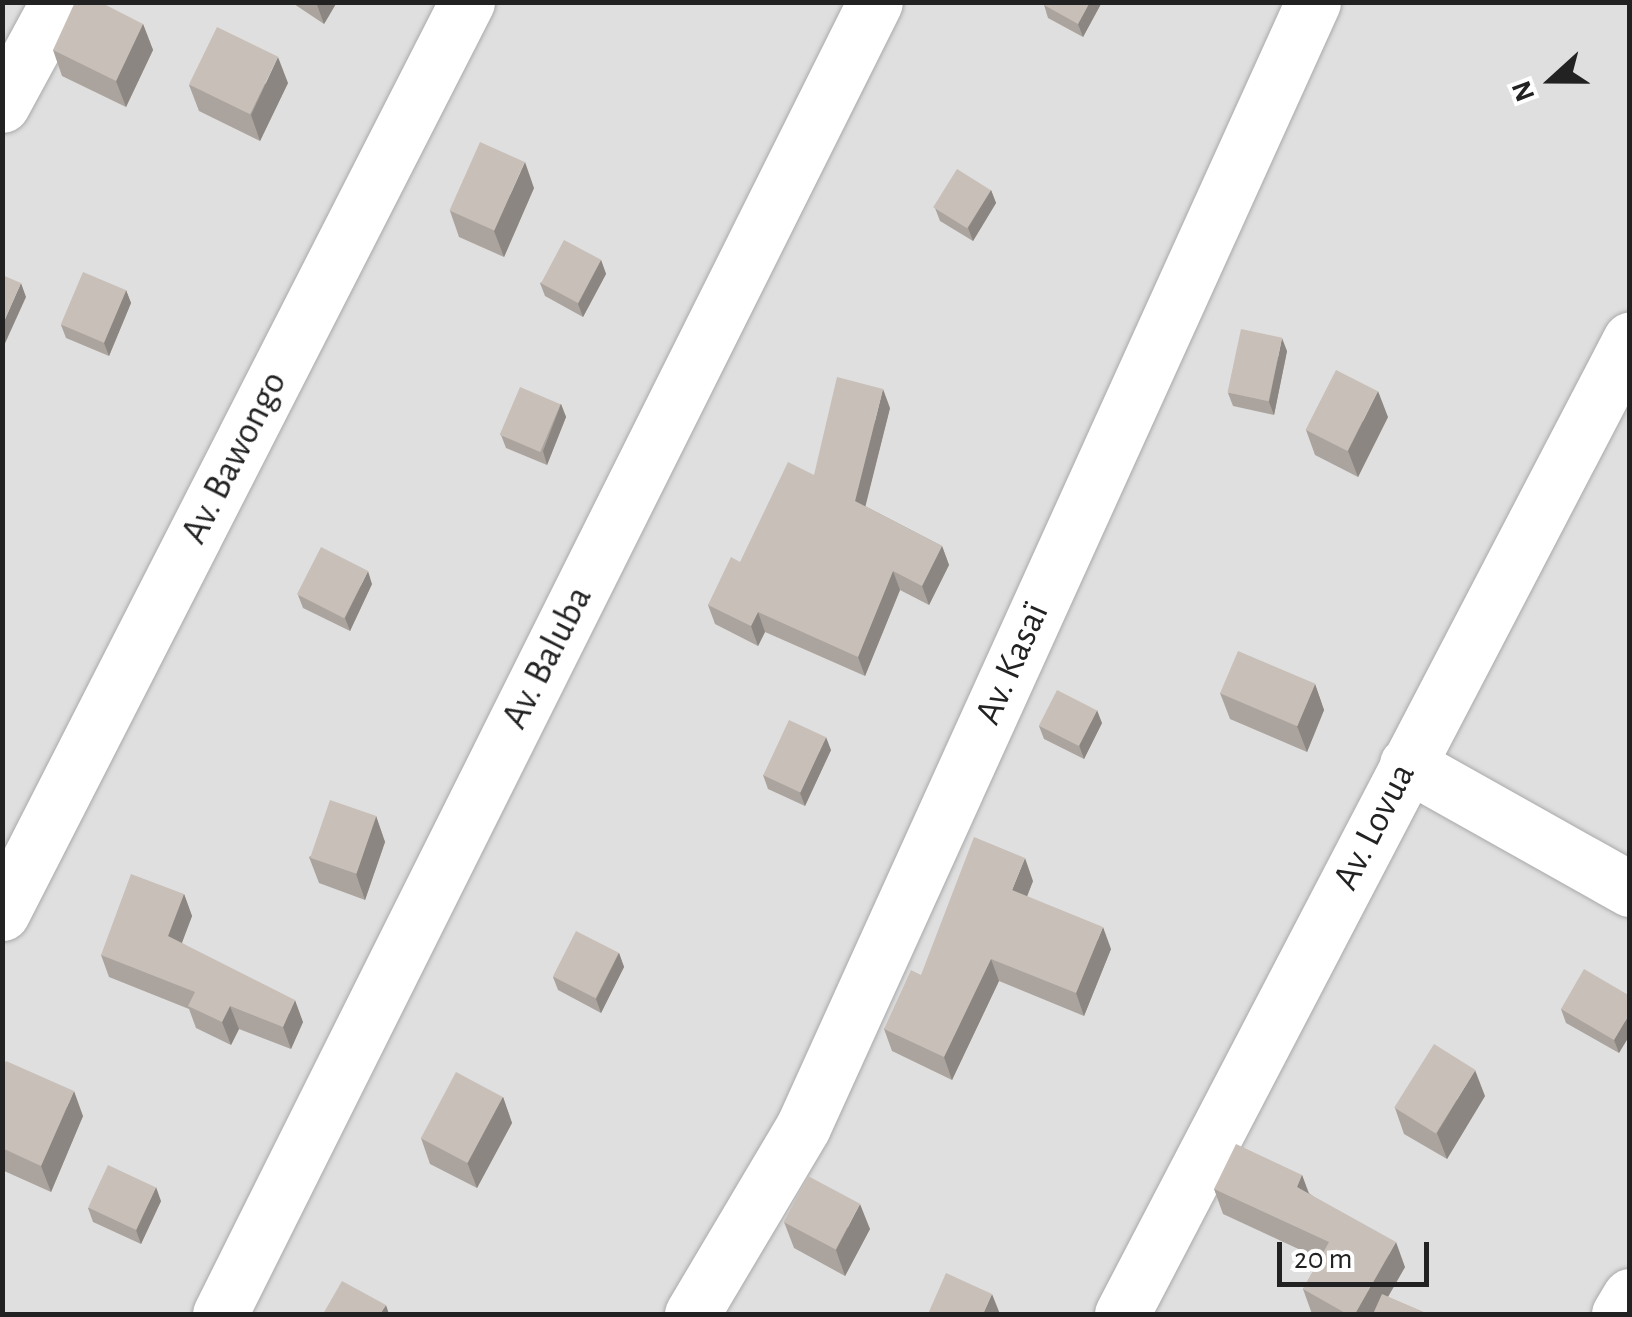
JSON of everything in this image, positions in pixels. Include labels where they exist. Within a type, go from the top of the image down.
[{"type":"street","points":[[2,104],[58,2]]},
{"type":"street","name":"Av. Bawongo","points":[[2,913],[468,2]]},
{"type":"street","name":"Av. Baluba","points":[[220,1314],[875,2]]},
{"type":"street","name":"Av. Kasaï","points":[[692,1314],[803,1128],[1313,2]]},
{"type":"street","name":"Av. Lovua","points":[[1122,1314],[1630,340]]},
{"type":"street","points":[[1407,764],[1630,889]]},
{"type":"street","points":[[1619,1314],[1630,1296]]},
{"type":"shaded area","points":[[3,3],[1629,3],[1629,1314],[3,1314]]},
{"type":"building","points":[[75,2],[100,2],[143,24],[116,81],[53,50]]},
{"type":"building","points":[[1090,2],[1078,24],[1044,5]]},
{"type":"building","points":[[217,27],[278,57],[250,114],[189,85]]},
{"type":"building","points":[[480,142],[525,162],[494,230],[449,211]]},
{"type":"building","points":[[957,169],[991,190],[967,228],[933,207]]},
{"type":"building","points":[[564,240],[601,260],[578,303],[541,283]]},
{"type":"building","points":[[83,272],[126,290],[104,343],[61,324]]},
{"type":"building","points":[[2,275],[21,283],[2,326]]},
{"type":"building","points":[[1241,329],[1282,338],[1269,401],[1227,393]]},
{"type":"building","points":[[1336,370],[1378,391],[1347,451],[1306,430]]},
{"type":"building","points":[[837,377],[883,389],[855,501],[942,546],[922,586],[893,571],[858,657],[758,612],[751,626],[708,605],[731,557],[740,562],[788,462],[814,475]]},
{"type":"building","points":[[520,387],[561,404],[540,452],[500,435]]},
{"type":"building","points":[[321,547],[368,571],[344,618],[297,594]]},
{"type":"building","points":[[1238,651],[1315,684],[1297,726],[1220,693]]},
{"type":"building","points":[[1057,690],[1097,710],[1079,746],[1039,726]]},
{"type":"building","points":[[789,720],[826,737],[800,793],[763,775]]},
{"type":"building","points":[[330,800],[376,816],[356,874],[310,858]]},
{"type":"building","points":[[974,837],[1025,858],[1012,890],[1103,927],[1076,993],[991,959],[944,1057],[884,1029],[911,970],[921,975]]},
{"type":"building","points":[[131,874],[184,894],[168,936],[295,1000],[283,1027],[230,1006],[222,1022],[188,1006],[195,992],[101,955]]},
{"type":"building","points":[[576,931],[619,953],[596,998],[553,976]]},
{"type":"building","points":[[1584,969],[1630,996],[1630,1013],[1614,1040],[1561,1009]]},
{"type":"building","points":[[1434,1044],[1476,1070],[1436,1134],[1394,1108]]},
{"type":"building","points":[[6,1061],[74,1091],[41,1166],[2,1148],[2,1068]]},
{"type":"building","points":[[456,1072],[503,1097],[468,1163],[421,1138]]},
{"type":"building","points":[[1236,1144],[1302,1175],[1297,1187],[1396,1242],[1355,1314],[1347,1314],[1303,1289],[1329,1242],[1214,1189]]},
{"type":"building","points":[[108,1165],[156,1187],[136,1230],[88,1208]]},
{"type":"building","points":[[808,1176],[860,1204],[836,1250],[784,1222]]},
{"type":"building","points":[[946,1273],[992,1294],[983,1314],[928,1314]]},
{"type":"building","points":[[342,1281],[386,1305],[380,1314],[323,1314]]},
{"type":"building","points":[[1382,1294],[1428,1314],[1373,1314]]}]
